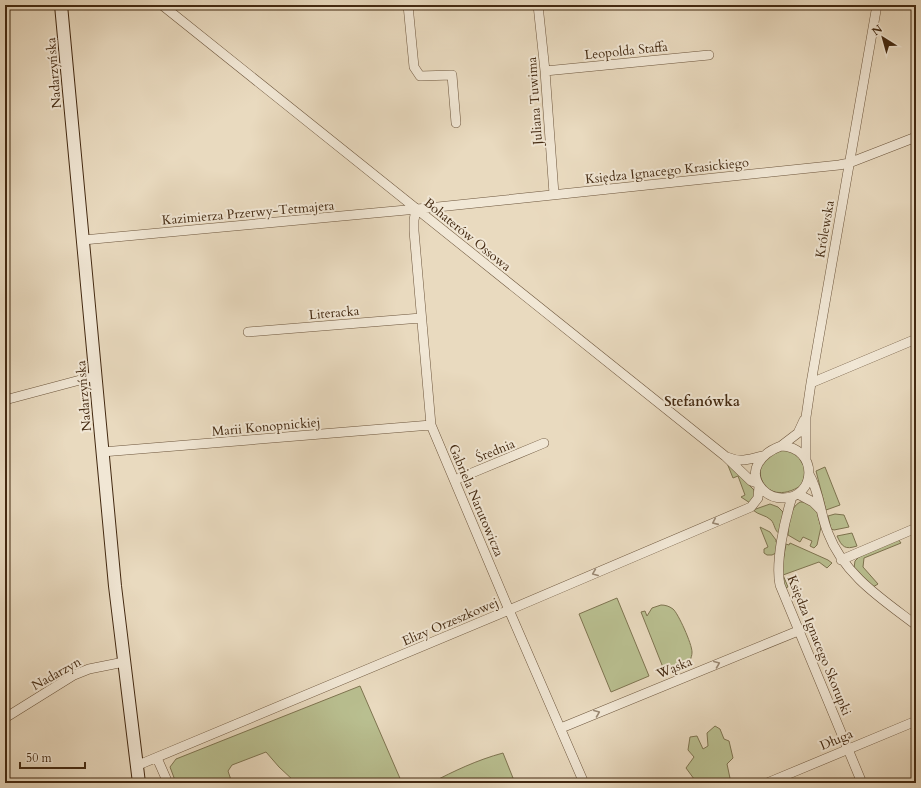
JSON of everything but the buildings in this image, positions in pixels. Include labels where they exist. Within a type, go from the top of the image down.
[{"type":"main road","name":"Nadarzyńska","points":[[60,5],[102,452],[138,783]]},
{"type":"street","name":"Bohaterów Ossowa","points":[[162,5],[725,456],[751,481],[758,485]]},
{"type":"street","points":[[408,5],[414,67],[420,76],[452,75],[456,123]]},
{"type":"street","name":"Juliana Tuwima","points":[[538,5],[545,71],[554,194]]},
{"type":"street","name":"Królewska","points":[[806,459],[806,417],[811,383],[877,5]]},
{"type":"street","name":"Leopolda Staffa","points":[[545,71],[709,56]]},
{"type":"street","name":"Księdza Ignacego Krasickiego","points":[[416,210],[849,163],[916,137]]},
{"type":"street","name":"Kazimierza Przerwy-Tetmajera","points":[[83,240],[416,210]]},
{"type":"street","name":"Gabriela Narutowicza","points":[[416,210],[414,232],[431,425],[508,610],[584,783]]},
{"type":"street","name":"Literacka","points":[[248,332],[422,318]]},
{"type":"street","points":[[811,383],[916,339]]},
{"type":"street","points":[[5,400],[95,376]]},
{"type":"street","points":[[788,512],[784,504],[778,498],[765,492],[758,485],[756,469],[759,460],[763,456],[771,450],[781,446],[798,433],[806,417]]},
{"type":"street","name":"Marii Konopnickiej","points":[[102,452],[431,425]]},
{"type":"street","name":"Średnia","points":[[455,480],[544,443]]},
{"type":"street","points":[[778,498],[795,495],[806,486],[809,474],[809,467],[806,459],[796,449],[781,446]]},
{"type":"street","points":[[725,456],[736,461],[741,461],[763,456]]},
{"type":"street","points":[[809,474],[818,494],[828,534],[841,560],[863,584],[916,625]]},
{"type":"street","name":"Elizy Orzeszkowej","points":[[136,766],[751,507],[758,498],[758,485]]},
{"type":"street","points":[[795,495],[813,502],[822,511]]},
{"type":"street","name":"Księdza Ignacego Skorupki","points":[[795,495],[788,512],[778,576],[780,585],[862,783]]},
{"type":"street","points":[[841,560],[916,528]]},
{"type":"street","name":"Wąska","points":[[561,728],[798,631]]},
{"type":"street","name":"Nadarzyn","points":[[5,718],[74,675],[89,669],[124,662]]},
{"type":"street","name":"Długa","points":[[767,783],[847,748],[916,721]]},
{"type":"street","points":[[156,758],[168,783]]},
{"type":"green space","points":[[785,450],[797,454],[806,470],[802,485],[787,492],[776,492],[767,488],[762,480],[760,471],[764,462],[772,454]]},
{"type":"green space","points":[[727,463],[754,490],[755,495],[750,503],[741,497],[745,495],[738,476],[733,478]]},
{"type":"green space","points":[[825,467],[840,505],[826,510],[816,471]]},
{"type":"green space","points":[[800,502],[808,502],[817,512],[821,527],[817,545],[814,548],[810,546],[812,541],[803,537],[800,542],[788,535],[789,521],[792,512],[796,505]]},
{"type":"green space","points":[[770,504],[778,507],[783,512],[780,534],[771,520],[753,510]]},
{"type":"green space","points":[[835,514],[844,515],[849,527],[834,530],[831,529],[828,516]]},
{"type":"green space","points":[[760,527],[770,532],[778,543],[776,553],[767,555],[764,553],[764,549],[768,547]]},
{"type":"green space","points":[[852,533],[857,546],[850,548],[844,547],[837,536]]},
{"type":"green space","points":[[898,539],[901,543],[864,558],[863,567],[878,584],[873,587],[854,568],[855,561],[859,557]]},
{"type":"green space","points":[[790,543],[832,563],[827,568],[819,562],[783,575],[788,587],[785,588],[781,572],[786,544],[789,545]]},
{"type":"green space","points":[[617,598],[649,676],[611,692],[579,614]]},
{"type":"green space","points":[[666,605],[673,609],[690,642],[692,652],[691,657],[684,666],[676,668],[667,666],[668,668],[664,670],[641,612],[645,611],[647,616],[652,608]]},
{"type":"green space","points":[[360,686],[402,783],[295,783],[266,752],[232,765],[228,771],[232,783],[176,783],[170,767],[176,759]]},
{"type":"green space","points":[[715,726],[720,729],[724,739],[729,741],[733,758],[727,764],[731,783],[697,783],[686,768],[694,757],[688,750],[690,737],[697,736],[703,749],[708,746],[707,733]]},
{"type":"green space","points":[[503,753],[515,783],[431,783],[466,766]]},
{"type":"district","name":"Stefanówka","points":[[702,401]]}]
